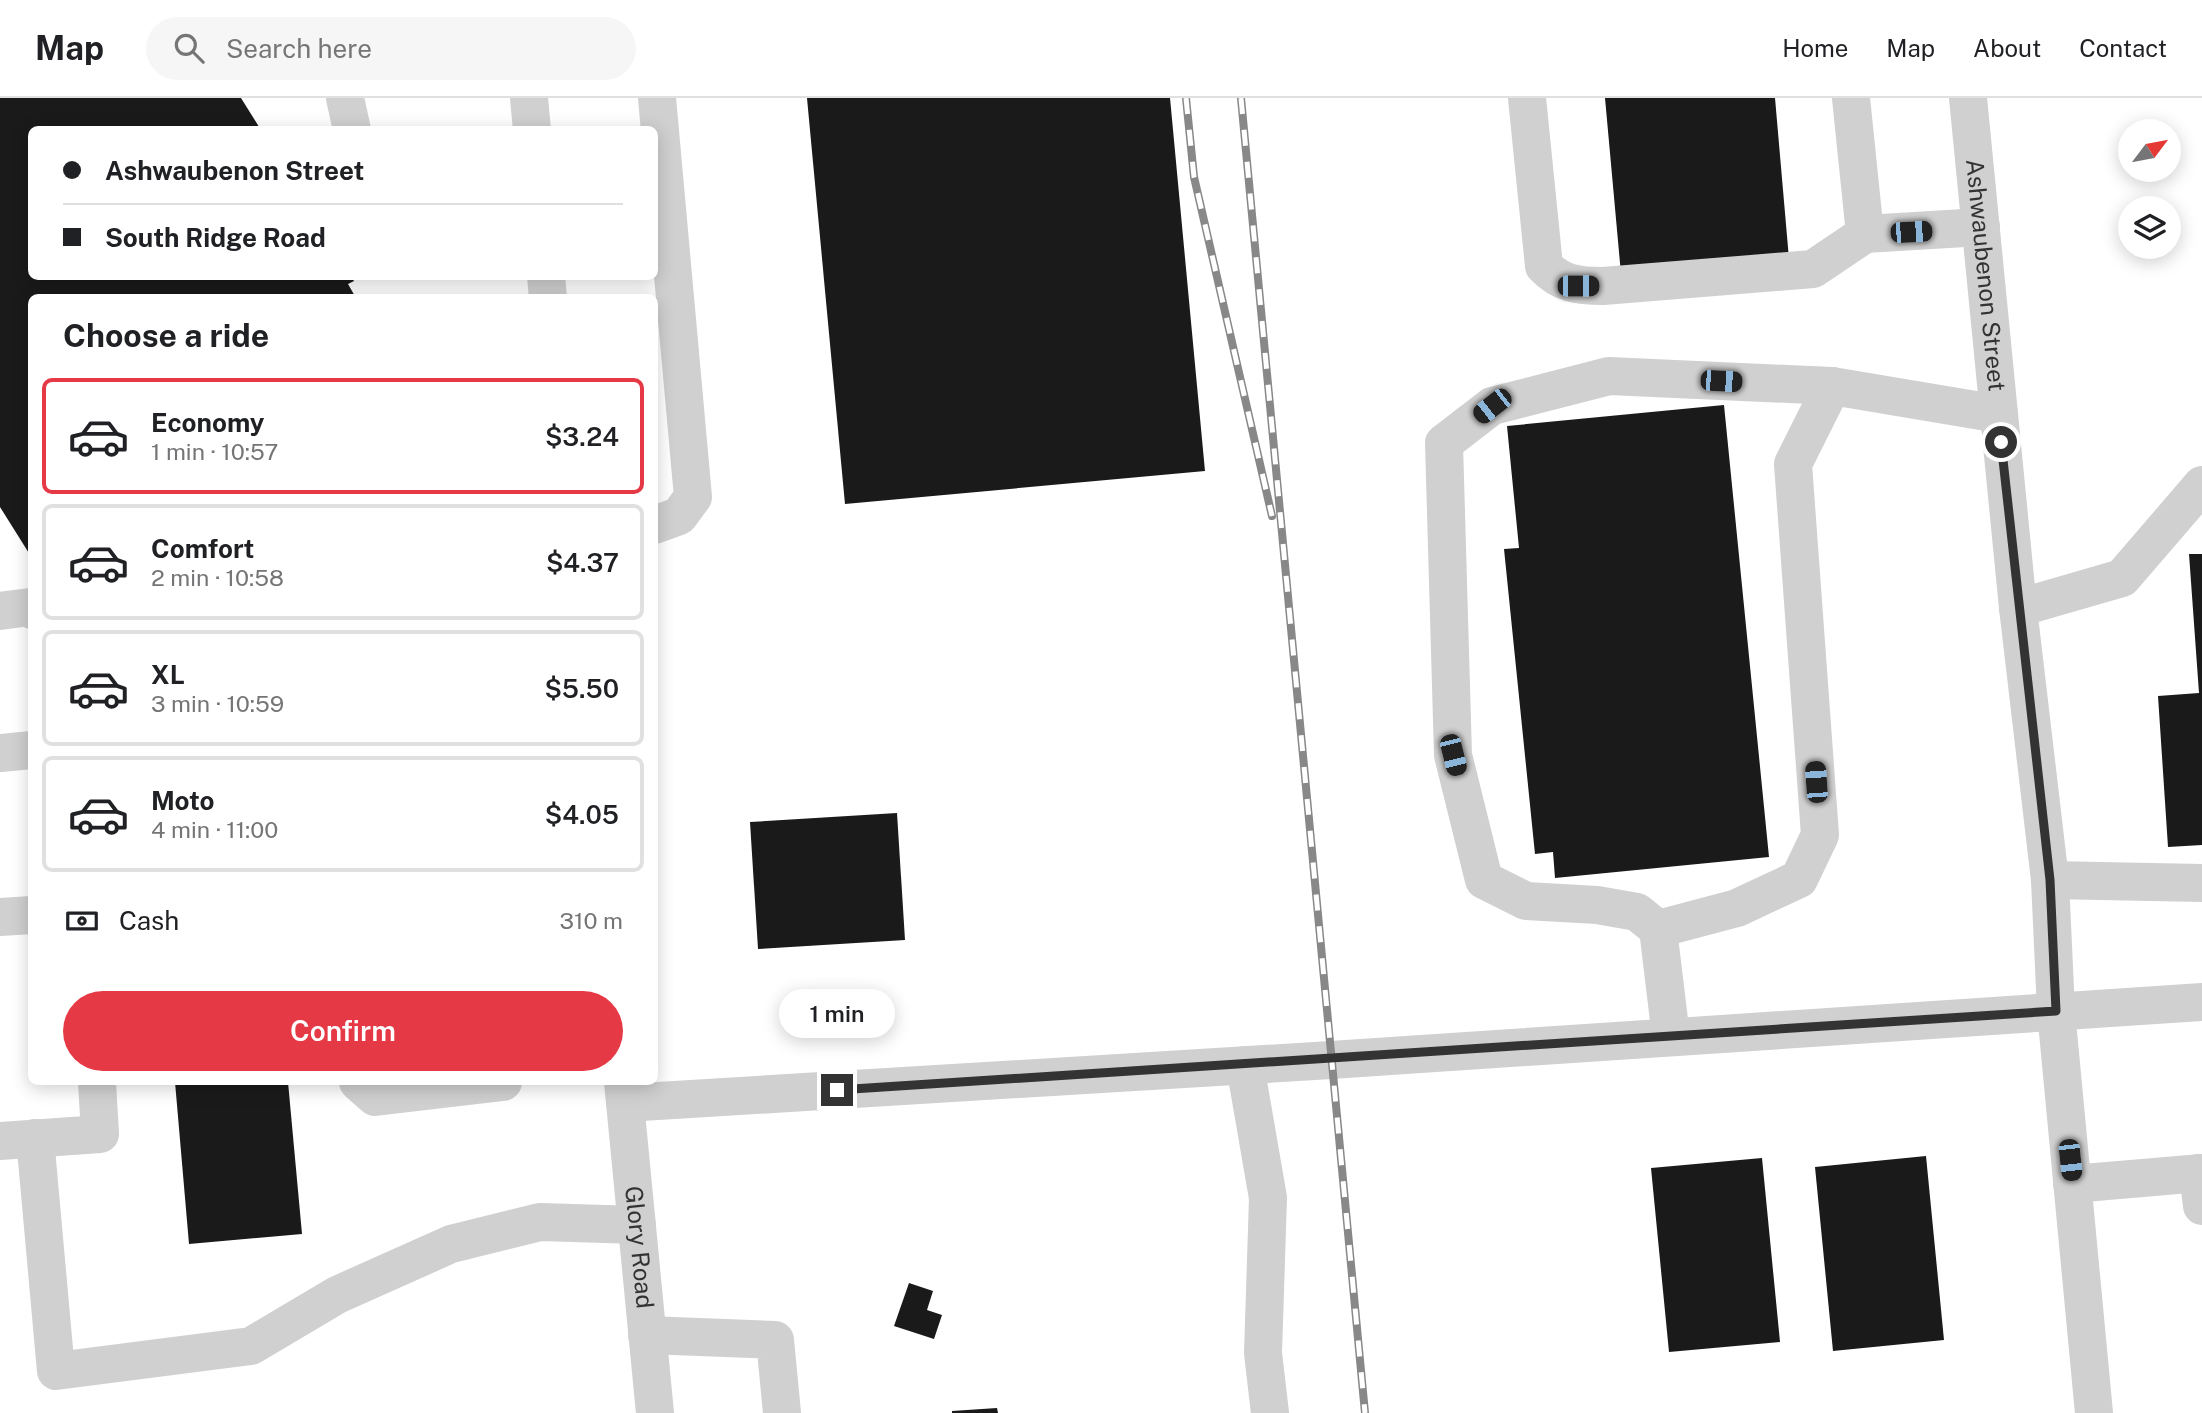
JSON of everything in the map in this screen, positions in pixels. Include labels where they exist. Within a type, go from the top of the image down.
[{"type":"street","points":[[345,98],[351,126]]},
{"type":"street","points":[[529,98],[532,126]]},
{"type":"street","points":[[657,98],[693,497],[679,516],[658,524]]},
{"type":"street","points":[[1528,98],[1544,265],[1556,279],[1578,286],[1814,269],[1865,234],[1981,227]]},
{"type":"street","points":[[1851,98],[1865,234]]},
{"type":"street","name":"Ashwaubenon Street","points":[[1968,98],[2018,608],[2050,880],[2056,1011],[2094,1413]]},
{"type":"street","points":[[1671,1037],[1658,929],[1637,912],[1597,905],[1526,901],[1483,880],[1453,755],[1444,443],[1492,406],[1609,376],[1832,386],[1999,414]]},
{"type":"street","points":[[1658,929],[1737,908],[1799,879],[1820,835],[1793,464],[1832,386]]},
{"type":"street","points":[[2018,608],[2122,578],[2202,485]]},
{"type":"street","points":[[0,611],[28,607]]},
{"type":"street","points":[[0,753],[28,750]]},
{"type":"street","points":[[2050,880],[2202,883]]},
{"type":"street","points":[[0,917],[28,915]]},
{"type":"street","points":[[624,1092],[1245,1065],[2202,1002]]},
{"type":"street","points":[[1245,1065],[1268,1198],[1263,1353],[1270,1413]]},
{"type":"street","points":[[97,1085],[100,1134],[18,1140],[56,1371],[251,1346],[337,1295],[451,1244],[540,1222],[637,1225]]},
{"type":"street","points":[[361,1085],[375,1097],[477,1085]]},
{"type":"street","name":"Glory Road","points":[[624,1092],[655,1413]]},
{"type":"street","points":[[2073,1184],[2201,1184]]},
{"type":"street","points":[[647,1335],[775,1340],[782,1413]]},
{"type":"building","points":[[0,98],[241,98],[258,126],[28,126],[28,280],[353,280],[348,284],[354,294],[28,294],[28,552],[0,507]]},
{"type":"building","points":[[807,98],[1170,98],[1205,471],[845,504]]},
{"type":"building","points":[[1605,98],[1775,98],[1789,259],[1621,274]]},
{"type":"building","points":[[1724,405],[1769,857],[1555,878],[1553,852],[1535,854],[1504,549],[1519,548],[1507,426]]},
{"type":"building","points":[[2189,554],[2202,554],[2202,845],[2168,847],[2158,696],[2199,693]]},
{"type":"building","points":[[897,813],[905,940],[758,949],[750,822]]},
{"type":"building","points":[[175,1085],[288,1085],[302,1234],[189,1244]]},
{"type":"building","points":[[1926,1156],[1944,1340],[1833,1351],[1815,1167]]},
{"type":"building","points":[[1762,1158],[1780,1342],[1669,1352],[1651,1168]]},
{"type":"building","points":[[909,1283],[933,1291],[927,1310],[942,1315],[934,1339],[894,1326]]},
{"type":"building","points":[[997,1408],[998,1413],[952,1413],[952,1411]]},
{"type":"railway","points":[[1186,98],[1194,177],[1272,516]]},
{"type":"railway","points":[[1241,98],[1365,1413]]},
{"type":"route","points":[[837,1090],[2056,1011],[2050,880],[2001,442]]}]
